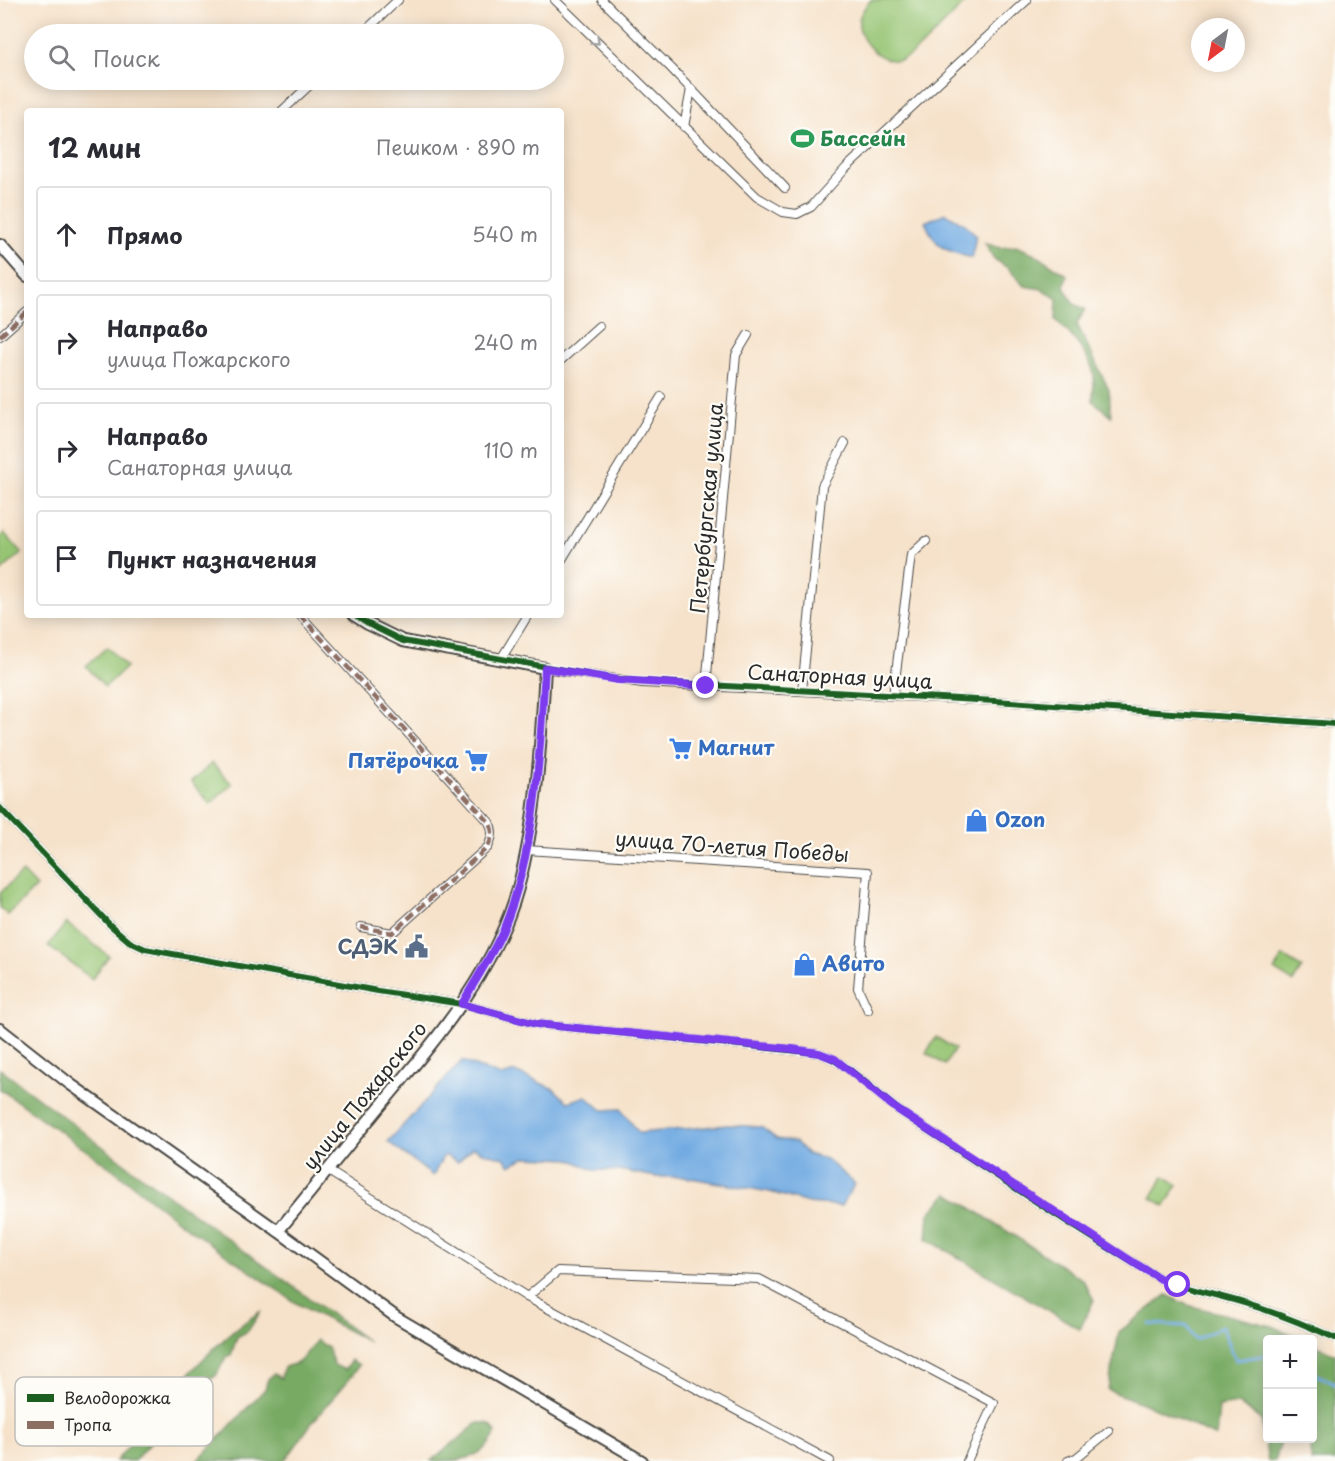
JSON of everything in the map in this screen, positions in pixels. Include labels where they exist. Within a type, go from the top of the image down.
[{"type":"street","points":[[373,24],[398,0]]},
{"type":"street","points":[[555,0],[756,197],[783,212],[797,214],[811,207],[846,168],[1027,0]]},
{"type":"street","points":[[602,0],[785,188]]},
{"type":"street","points":[[684,127],[691,89]]},
{"type":"street","points":[[285,108],[304,90]]},
{"type":"street","points":[[0,245],[24,273]]},
{"type":"street","points":[[0,336],[24,315]]},
{"type":"street","points":[[564,357],[599,326]]},
{"type":"street","name":"Петербургская улица","points":[[706,686],[736,355],[748,335]]},
{"type":"street","points":[[564,556],[661,397]]},
{"type":"street","points":[[802,691],[822,486],[845,443]]},
{"type":"street","points":[[893,696],[910,555],[926,541]]},
{"type":"street","points":[[303,618],[483,814],[492,828],[493,834],[488,847],[392,933],[361,927]]},
{"type":"street","name":"Санаторная улица","points":[[359,618],[403,641],[618,680],[995,701],[1335,724]]},
{"type":"street","points":[[501,659],[526,618]]},
{"type":"street","name":"улица Пожарского","points":[[278,1231],[418,1062],[462,1004],[503,929],[518,889],[526,850],[542,722],[545,668]]},
{"type":"street","points":[[0,808],[110,925],[124,938],[138,946],[173,955],[462,1004],[536,1024],[819,1053],[835,1059],[905,1114],[1161,1279],[1248,1304],[1335,1338]]},
{"type":"street","name":"улица 70-летия Победы","points":[[526,850],[868,872],[858,988],[868,1010]]},
{"type":"street","points":[[0,1029],[70,1084],[396,1317],[642,1461]]},
{"type":"street","points":[[327,1170],[527,1296],[830,1461]]},
{"type":"street","points":[[527,1296],[558,1271],[759,1279],[994,1403],[967,1461]]},
{"type":"street","points":[[1068,1461],[1076,1458],[1109,1431]]},
{"type":"green space","points":[[871,0],[968,0],[908,57],[893,60],[878,55],[861,35],[859,20]]},
{"type":"green space","points":[[985,243],[1000,248],[1016,246],[1033,253],[1067,275],[1064,287],[1074,304],[1085,309],[1077,324],[1109,390],[1111,416],[1093,401],[1092,369],[1079,346],[1056,320],[1057,299],[1042,289],[1024,286],[1008,268],[994,259]]},
{"type":"green space","points":[[4,533],[22,553],[0,572],[0,537]]},
{"type":"green space","points":[[107,647],[126,667],[105,687],[86,666]]},
{"type":"green space","points":[[212,763],[232,784],[210,804],[191,782]]},
{"type":"green space","points":[[22,872],[36,887],[8,915],[0,908],[0,893]]},
{"type":"green space","points":[[66,923],[109,956],[92,979],[48,946]]},
{"type":"green space","points":[[1283,956],[1302,968],[1293,982],[1274,970]]},
{"type":"green space","points":[[936,1037],[955,1049],[945,1065],[926,1053]]},
{"type":"green space","points":[[0,1069],[369,1342],[296,1303],[179,1222],[115,1171],[0,1089]]},
{"type":"green space","points":[[1164,1176],[1178,1185],[1165,1206],[1151,1198]]},
{"type":"green space","points":[[948,1193],[1083,1280],[1094,1300],[1080,1329],[927,1239],[929,1214]]},
{"type":"green space","points":[[1167,1295],[1187,1305],[1272,1326],[1293,1335],[1263,1335],[1263,1431],[1261,1419],[1238,1404],[1219,1407],[1216,1437],[1165,1412],[1108,1390],[1119,1332]]},
{"type":"green space","points":[[261,1311],[248,1331],[237,1337],[231,1355],[226,1357],[216,1376],[186,1377],[220,1343]]},
{"type":"green space","points":[[317,1340],[328,1348],[334,1365],[345,1370],[351,1360],[359,1365],[287,1458],[283,1461],[197,1461],[265,1389],[268,1379],[274,1374],[281,1378],[286,1366],[297,1363]]},
{"type":"green space","points":[[1317,1346],[1335,1354],[1335,1461],[1311,1461],[1311,1443],[1317,1443]]},
{"type":"green space","points":[[478,1423],[489,1424],[496,1433],[484,1449],[461,1460],[431,1461]]},
{"type":"green space","points":[[1265,1443],[1281,1443],[1275,1461],[1268,1461]]},
{"type":"green space","points":[[128,1446],[147,1446],[134,1461],[116,1461]]},
{"type":"water","points":[[945,213],[965,224],[976,235],[972,258],[942,247],[933,238],[925,222]]},
{"type":"water","points":[[462,1061],[501,1076],[515,1072],[554,1089],[568,1102],[586,1096],[602,1110],[621,1109],[639,1133],[728,1125],[761,1127],[777,1139],[796,1142],[807,1154],[826,1159],[855,1184],[841,1206],[808,1203],[770,1192],[685,1177],[656,1177],[624,1171],[594,1170],[570,1159],[526,1157],[510,1165],[503,1157],[484,1153],[473,1147],[458,1162],[444,1155],[433,1176],[388,1142]]},
{"type":"waterway","points":[[1150,1324],[1186,1326],[1195,1340],[1222,1327],[1236,1360],[1263,1356]]},
{"type":"waterway","points":[[1317,1375],[1335,1383]]},
{"type":"marked path","points":[[0,336],[24,315]]},
{"type":"marked path","points":[[303,618],[492,828],[488,847],[392,933],[361,927]]},
{"type":"cycle path","points":[[359,618],[403,641],[618,680],[995,701],[1335,724]]},
{"type":"cycle path","points":[[0,808],[110,925],[130,942],[145,949],[462,1004],[536,1024],[819,1053],[853,1072],[904,1114],[999,1177],[1161,1279],[1269,1311],[1335,1338]]},
{"type":"place","name":"Бассейн","points":[[802,139]]},
{"type":"place","name":"Магнит","points":[[680,748]]},
{"type":"place","name":"Пятёрочка","points":[[477,761]]},
{"type":"place","name":"Ozon","points":[[977,820]]},
{"type":"place","name":"СДЭК","points":[[416,947]]},
{"type":"place","name":"Авито","points":[[804,964]]},
{"type":"route","points":[[706,686],[642,683],[545,668],[543,710],[530,833],[518,889],[493,950],[462,1004],[536,1024],[792,1049],[819,1053],[835,1059],[895,1108],[1136,1264],[1161,1279],[1178,1285]]}]
